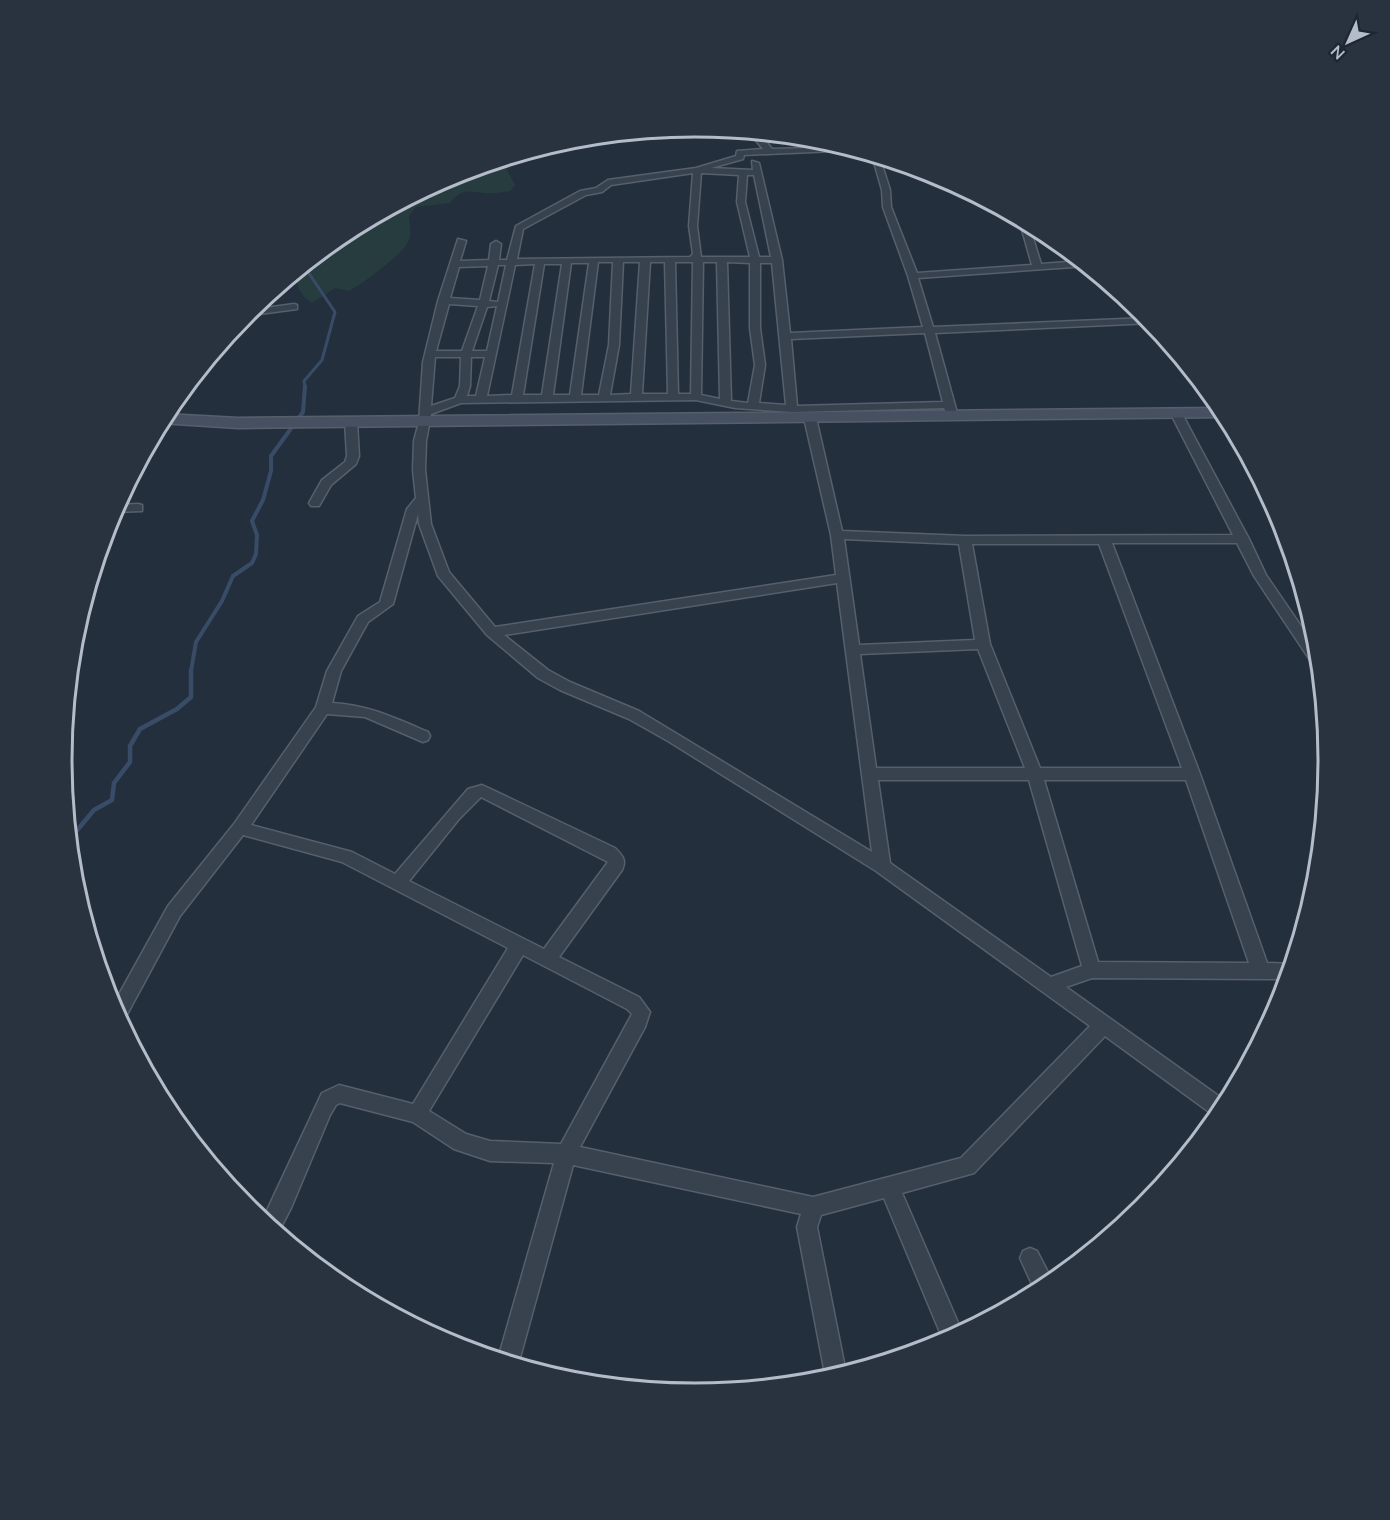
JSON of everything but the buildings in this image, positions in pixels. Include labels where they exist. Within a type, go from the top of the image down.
[{"type":"main road","points":[[173,420],[238,423],[351,422],[425,417],[810,418],[950,410],[1212,413]]},
{"type":"street","points":[[761,140],[769,151]]},
{"type":"street","points":[[792,145],[793,149]]},
{"type":"street","points":[[481,399],[519,228],[583,193],[598,190],[608,183],[697,170],[740,157],[740,153],[817,149]]},
{"type":"street","points":[[751,152],[777,260],[792,409]]},
{"type":"street","points":[[425,417],[460,400],[481,399],[673,397],[792,409],[950,410],[913,276],[887,207],[886,190],[878,165]]},
{"type":"street","points":[[697,170],[757,172]]},
{"type":"street","points":[[697,170],[693,230],[694,246],[698,255],[693,259],[698,260]]},
{"type":"street","points":[[742,173],[741,202],[755,260],[755,328],[760,364],[753,405]]},
{"type":"street","points":[[1030,235],[1037,267]]},
{"type":"street","points":[[461,241],[443,300],[428,362],[419,470],[424,495],[422,502],[425,524],[443,573],[492,632],[543,674],[565,686],[634,715],[882,866],[1214,1104]]},
{"type":"street","points":[[460,400],[465,386],[466,354],[491,281],[496,244]]},
{"type":"street","points":[[454,264],[618,259],[777,260]]},
{"type":"street","points":[[604,399],[614,345],[618,259]]},
{"type":"street","points":[[575,399],[594,260]]},
{"type":"street","points":[[636,399],[645,260]]},
{"type":"street","points":[[670,260],[673,397]]},
{"type":"street","points":[[696,398],[698,260]]},
{"type":"street","points":[[547,399],[567,261]]},
{"type":"street","points":[[722,261],[726,402]]},
{"type":"street","points":[[517,399],[526,339],[536,303],[540,262]]},
{"type":"street","points":[[913,276],[1072,265]]},
{"type":"street","points":[[443,300],[503,304]]},
{"type":"street","points":[[263,311],[294,307]]},
{"type":"street","points":[[785,336],[1138,321]]},
{"type":"street","points":[[431,354],[491,354]]},
{"type":"street","points":[[1177,414],[1264,583],[1307,646]]},
{"type":"street","points":[[810,418],[837,535],[882,866]]},
{"type":"street","points":[[315,504],[326,483],[350,464],[353,456],[351,422]]},
{"type":"street","points":[[122,1005],[174,911],[240,828],[323,708],[334,671],[363,620],[386,604],[413,509],[424,495]]},
{"type":"street","points":[[125,509],[138,508]]},
{"type":"street","points":[[837,535],[965,540],[1243,539]]},
{"type":"street","points":[[965,540],[983,644],[1035,775],[1092,970]]},
{"type":"street","points":[[1104,540],[1192,774],[1260,969]]},
{"type":"street","points":[[492,632],[843,578]]},
{"type":"street","points":[[853,650],[983,644]]},
{"type":"street","points":[[323,708],[369,713],[423,736]]},
{"type":"street","points":[[870,774],[1192,774]]},
{"type":"street","points":[[397,884],[473,793],[482,791],[609,853],[616,859],[616,865],[546,960]]},
{"type":"street","points":[[240,828],[346,857],[633,1003],[642,1012],[566,1154],[510,1355]]},
{"type":"street","points":[[417,1113],[520,944]]},
{"type":"street","points":[[1050,985],[1092,970],[1281,970]]},
{"type":"street","points":[[274,1219],[323,1110],[330,1099],[339,1094],[417,1113],[461,1142],[489,1151],[566,1154],[813,1207],[967,1166],[1104,1024]]},
{"type":"street","points":[[889,1187],[949,1329]]},
{"type":"street","points":[[813,1207],[807,1227],[834,1367]]},
{"type":"street","points":[[1030,1258],[1040,1278]]},
{"type":"green space","points":[[505,167],[515,185],[510,191],[466,192],[450,203],[416,207],[409,216],[409,241],[404,249],[349,291],[335,288],[312,303],[299,290],[296,282],[349,242],[384,220],[457,184]]},
{"type":"waterway","points":[[305,387],[304,381],[322,360],[335,312],[308,272]]},
{"type":"waterway","points":[[191,671],[196,642],[222,601],[233,576],[252,563],[256,554],[257,535],[252,521],[263,500],[271,471],[271,456],[303,412],[305,387]]},
{"type":"waterway","points":[[76,832],[94,810],[112,800],[114,783],[130,762],[130,746],[140,729],[177,709],[191,697],[191,671]]}]
